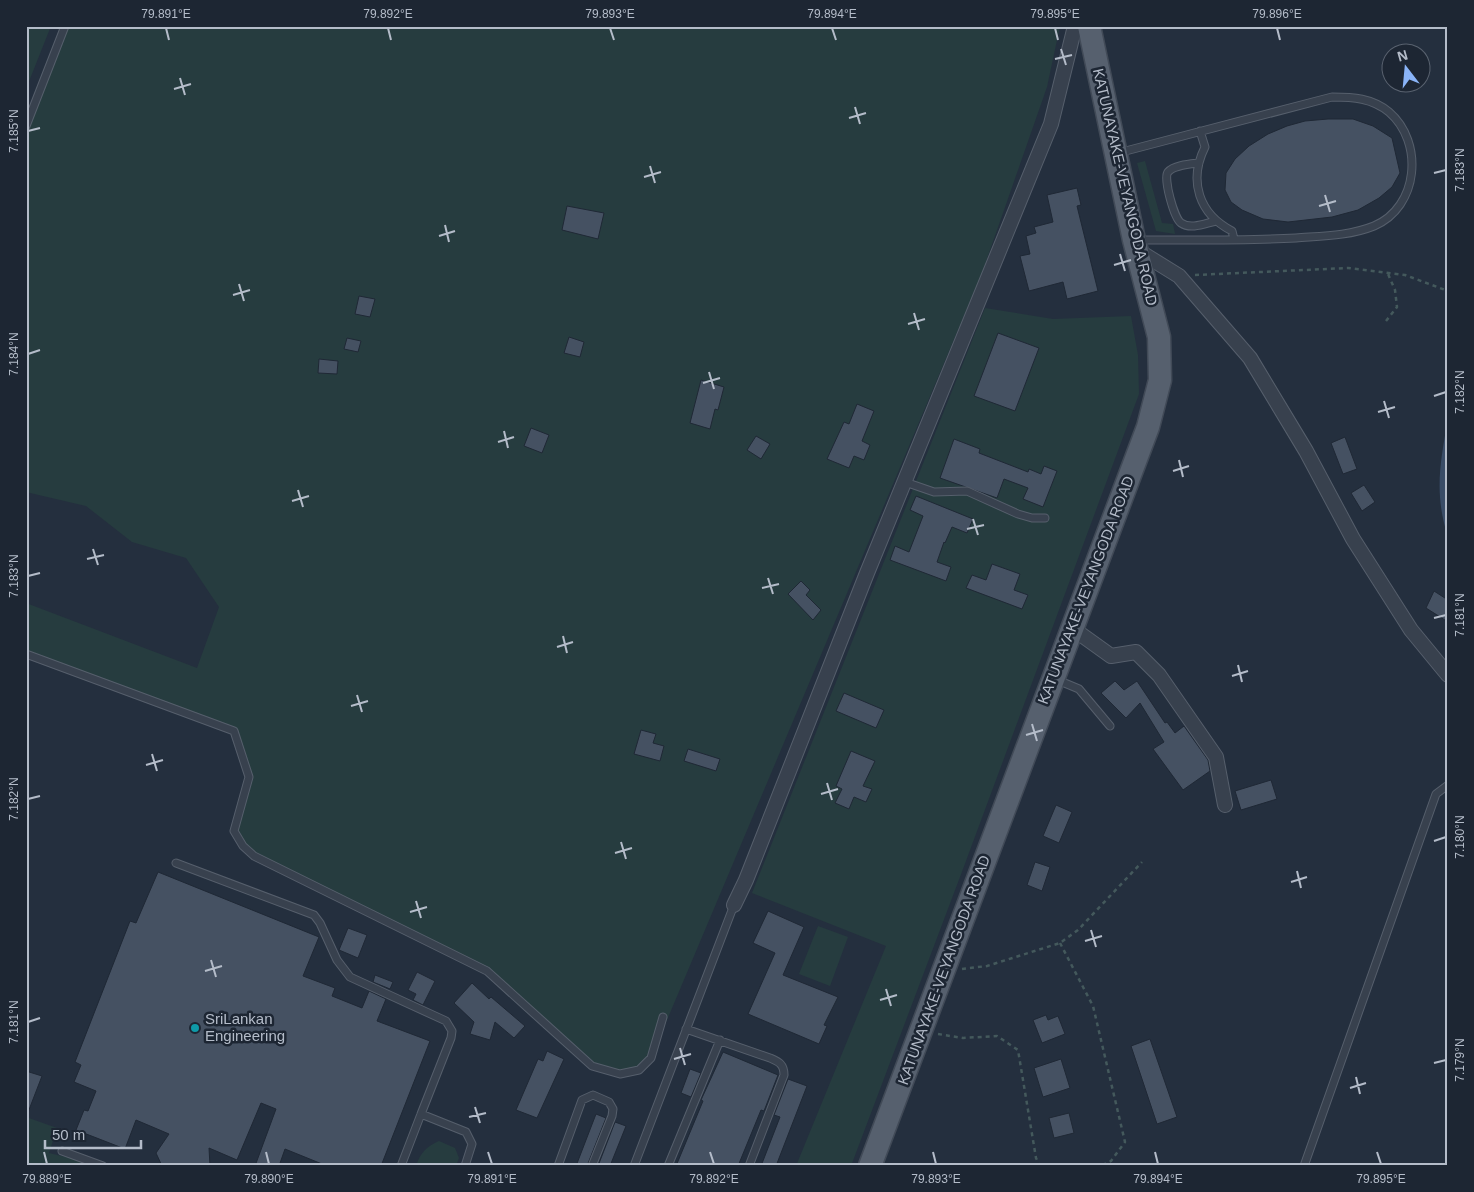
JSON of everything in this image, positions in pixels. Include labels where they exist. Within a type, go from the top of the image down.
[{"type":"main road","name":"KATUNAYAKE-VEYANGODA ROAD","points":[[870,1166],[1148,427],[1160,380],[1159,337],[1136,245],[1089,26]]},
{"type":"street","points":[[734,905],[746,880],[1051,124],[1074,30],[1078,26]]},
{"type":"street","points":[[1136,245],[1179,276],[1250,358],[1306,451],[1353,539],[1411,630],[1448,675]]},
{"type":"street","points":[[1072,628],[1112,656],[1136,652],[1159,675],[1216,757],[1225,805]]},
{"type":"lane","points":[[26,126],[65,26]]},
{"type":"lane","points":[[1116,153],[1332,97],[1357,97],[1374,102],[1389,111],[1399,122],[1408,138],[1413,155],[1412,175],[1406,196],[1393,213],[1376,225],[1333,236],[1234,239],[1136,245]]},
{"type":"lane","points":[[1200,131],[1205,148],[1196,177],[1201,202],[1216,221],[1232,231],[1234,239]]},
{"type":"lane","points":[[1199,163],[1174,168],[1168,172],[1166,178],[1176,217],[1181,223],[1188,226],[1216,221]]},
{"type":"lane","points":[[905,482],[934,492],[967,490],[1018,514],[1032,518],[1046,518]]},
{"type":"lane","points":[[26,654],[234,731],[249,777],[234,830],[242,846],[254,856],[487,971],[592,1066],[620,1074],[639,1070],[651,1058],[663,1017]]},
{"type":"lane","points":[[1053,678],[1079,689],[1110,726]]},
{"type":"lane","points":[[1304,1166],[1436,794],[1448,785]]},
{"type":"lane","points":[[176,863],[314,915],[320,923],[340,964],[350,977],[446,1021],[452,1031],[451,1038],[401,1166]]},
{"type":"lane","points":[[634,1166],[734,905]]},
{"type":"lane","points":[[686,1029],[780,1062],[784,1069],[784,1075],[748,1166]]},
{"type":"lane","points":[[668,1166],[720,1040]]},
{"type":"lane","points":[[558,1166],[582,1100],[593,1095],[609,1102],[613,1109],[592,1166]]},
{"type":"lane","points":[[421,1114],[466,1132],[472,1144],[465,1166]]},
{"type":"lane","points":[[62,1151],[102,1166]]},
{"type":"path","points":[[1179,276],[1348,268],[1405,275],[1448,291]]},
{"type":"path","points":[[1386,320],[1397,307],[1395,290],[1388,274]]},
{"type":"path","points":[[945,967],[962,969],[987,966],[1060,944],[1078,930],[1142,862]]},
{"type":"path","points":[[1060,944],[1093,1006],[1125,1142],[1111,1161],[1101,1166]]},
{"type":"path","points":[[922,1031],[963,1038],[997,1036],[1018,1050],[1036,1158],[1040,1166]]},
{"type":"green space","points":[[26,26],[51,26],[26,89]]},
{"type":"green space","points":[[63,26],[1060,26],[1047,87],[982,273],[651,1058],[639,1070],[620,1074],[592,1066],[487,971],[254,856],[234,831],[249,777],[234,731],[26,654],[26,603],[197,668],[219,607],[186,558],[132,542],[86,506],[26,492],[26,121]]},
{"type":"green space","points":[[1145,161],[1162,223],[1173,224],[1175,234],[1156,231],[1137,163]]},
{"type":"green space","points":[[985,308],[1053,319],[1131,316],[1138,355],[1139,394],[851,1166],[796,1166],[886,946],[752,893]]},
{"type":"green space","points":[[818,926],[848,937],[830,986],[799,974]]},
{"type":"green space","points":[[26,1117],[57,1128],[49,1153],[78,1160],[85,1166],[26,1166]]},
{"type":"green space","points":[[439,1141],[455,1148],[459,1158],[456,1166],[416,1166],[424,1150]]},
{"type":"water","points":[[1448,419],[1448,537],[1441,507],[1440,478]]},
{"type":"building","points":[[1353,119],[1373,126],[1392,138],[1400,173],[1392,187],[1379,198],[1358,210],[1332,217],[1288,222],[1263,219],[1242,210],[1231,202],[1225,190],[1226,173],[1235,159],[1249,146],[1268,134],[1287,126],[1305,121]]},
{"type":"building","points":[[1077,188],[1081,205],[1077,206],[1098,291],[1067,299],[1063,282],[1029,291],[1020,256],[1030,254],[1026,236],[1036,233],[1034,227],[1053,222],[1047,195]]},
{"type":"building","points":[[567,206],[604,213],[598,239],[562,230]]},
{"type":"building","points":[[359,296],[375,299],[370,317],[355,314]]},
{"type":"building","points":[[998,333],[1039,348],[1015,411],[974,396]]},
{"type":"building","points":[[569,337],[584,342],[580,357],[564,353]]},
{"type":"building","points":[[347,338],[361,341],[358,352],[344,349]]},
{"type":"building","points":[[319,359],[338,361],[337,374],[318,373]]},
{"type":"building","points":[[701,380],[724,387],[718,410],[715,409],[710,429],[690,423]]},
{"type":"building","points":[[857,404],[874,411],[862,441],[870,445],[864,460],[854,456],[849,468],[827,459],[844,422],[849,424]]},
{"type":"building","points":[[531,428],[549,435],[542,453],[524,446]]},
{"type":"building","points":[[756,436],[770,444],[761,459],[747,450]]},
{"type":"building","points":[[1345,437],[1357,469],[1343,474],[1331,443]]},
{"type":"building","points":[[954,439],[980,449],[979,453],[1028,472],[1029,469],[1041,474],[1044,466],[1057,471],[1043,507],[1023,499],[1028,488],[1004,479],[997,498],[940,478]]},
{"type":"building","points":[[1364,485],[1375,502],[1362,511],[1351,493]]},
{"type":"building","points":[[916,496],[973,519],[967,533],[952,527],[944,542],[937,562],[951,567],[946,581],[890,560],[895,546],[909,552],[923,516],[910,510]]},
{"type":"building","points":[[992,564],[1020,574],[1014,590],[1028,595],[1022,609],[966,588],[972,575],[986,580]]},
{"type":"building","points":[[801,581],[810,590],[806,595],[821,610],[813,620],[788,594]]},
{"type":"building","points":[[1434,591],[1448,600],[1448,622],[1426,608]]},
{"type":"building","points":[[1115,681],[1124,690],[1137,681],[1165,723],[1167,722],[1175,733],[1184,726],[1208,760],[1210,771],[1183,790],[1153,749],[1164,742],[1140,703],[1126,718],[1101,693]]},
{"type":"building","points":[[844,693],[884,710],[876,728],[836,711]]},
{"type":"building","points":[[641,730],[656,734],[653,743],[664,746],[660,761],[634,754]]},
{"type":"building","points":[[688,749],[720,759],[716,771],[684,761]]},
{"type":"building","points":[[851,751],[875,761],[863,786],[872,789],[866,802],[854,797],[849,809],[835,803],[842,789],[836,786]]},
{"type":"building","points":[[1271,780],[1277,799],[1241,810],[1235,791]]},
{"type":"building","points":[[1056,805],[1072,812],[1059,843],[1043,836]]},
{"type":"building","points":[[1035,862],[1050,867],[1042,891],[1027,885]]},
{"type":"building","points":[[158,872],[319,937],[303,976],[335,988],[332,996],[362,1008],[369,991],[386,999],[377,1021],[430,1041],[381,1166],[327,1166],[285,1149],[279,1166],[255,1166],[276,1109],[261,1103],[237,1160],[209,1148],[210,1166],[162,1166],[156,1153],[169,1134],[136,1120],[125,1149],[76,1130],[84,1110],[88,1111],[96,1091],[74,1082],[81,1065],[75,1062],[130,921],[136,923]]},
{"type":"building","points":[[768,911],[804,927],[783,975],[838,997],[824,1025],[827,1026],[819,1044],[748,1014],[775,953],[753,943]]},
{"type":"building","points":[[348,928],[367,935],[358,958],[339,950]]},
{"type":"building","points":[[417,972],[435,981],[423,1005],[413,1000],[416,994],[408,990]]},
{"type":"building","points":[[375,975],[393,982],[390,989],[373,982]]},
{"type":"building","points":[[472,983],[489,999],[491,997],[525,1026],[514,1038],[495,1022],[490,1040],[470,1034],[474,1022],[454,1003]]},
{"type":"building","points":[[1046,1015],[1048,1020],[1058,1016],[1065,1034],[1042,1043],[1033,1020]]},
{"type":"building","points":[[1150,1039],[1177,1117],[1157,1124],[1131,1046]]},
{"type":"building","points":[[547,1051],[564,1059],[537,1118],[516,1110],[538,1059],[543,1061]]},
{"type":"building","points":[[723,1052],[778,1075],[764,1111],[761,1110],[738,1166],[676,1166],[703,1101],[701,1100]]},
{"type":"building","points":[[1061,1059],[1070,1088],[1043,1097],[1034,1068]]},
{"type":"building","points":[[690,1069],[701,1073],[691,1097],[681,1093]]},
{"type":"building","points":[[26,1071],[42,1076],[27,1115],[26,1115]]},
{"type":"building","points":[[788,1079],[807,1086],[776,1166],[761,1166],[780,1117],[774,1115]]},
{"type":"building","points":[[1069,1113],[1074,1133],[1054,1138],[1049,1118]]},
{"type":"building","points":[[596,1114],[606,1118],[587,1166],[576,1166]]},
{"type":"building","points":[[615,1122],[626,1126],[610,1166],[598,1166]]},
{"type":"place","name":"SriLankan Engineering","points":[[195,1028]]}]
